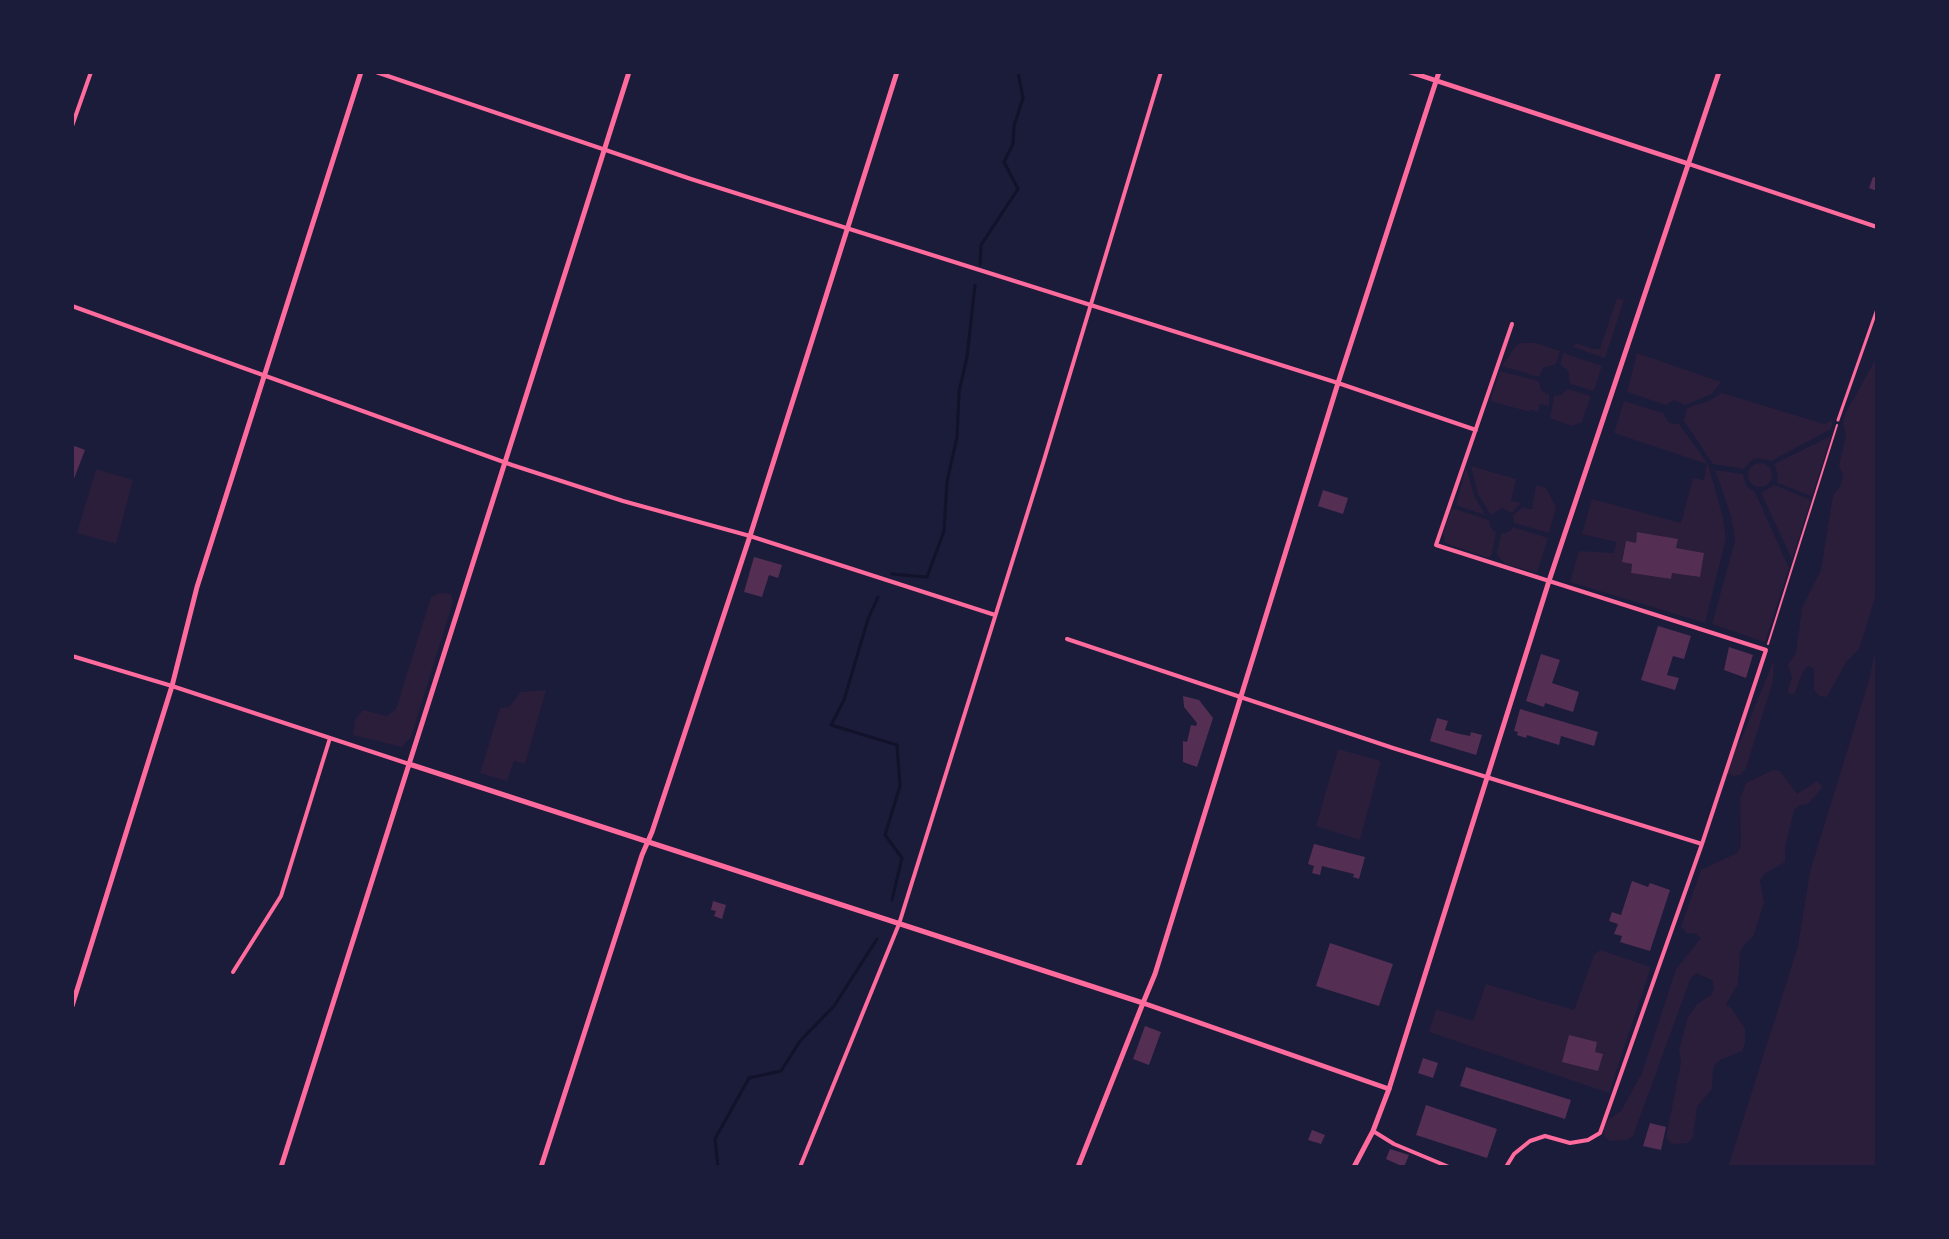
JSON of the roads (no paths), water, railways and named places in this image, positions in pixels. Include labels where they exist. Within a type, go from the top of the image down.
[{"type":"main road","points":[[72,1006],[172,686],[197,587],[361,72]]},
{"type":"main road","points":[[281,1167],[629,72]]},
{"type":"main road","points":[[541,1167],[750,536],[897,72]]},
{"type":"main road","points":[[1410,72],[1689,164]]},
{"type":"main road","points":[[1078,1167],[1155,974],[1338,383],[1439,72]]},
{"type":"main road","points":[[1354,1167],[1373,1131],[1389,1089],[1549,581],[1719,72]]},
{"type":"main road","points":[[409,764],[1143,1003],[1389,1089]]},
{"type":"street","points":[[72,126],[91,72]]},
{"type":"street","points":[[376,72],[605,150],[1338,383],[1476,430]]},
{"type":"street","points":[[800,1167],[899,924],[1161,72]]},
{"type":"street","points":[[1689,164],[1877,227]]},
{"type":"street","points":[[72,306],[503,462],[623,501],[750,536],[995,615]]},
{"type":"street","points":[[1838,420],[1877,309]]},
{"type":"street","points":[[1506,1167],[1514,1154],[1530,1141],[1545,1136],[1570,1143],[1588,1140],[1600,1133],[1702,844],[1766,650],[1436,545],[1512,324]]},
{"type":"street","points":[[1067,639],[1241,698],[1702,844]]},
{"type":"street","points":[[72,656],[409,764]]},
{"type":"street","points":[[233,972],[281,896],[330,738]]},
{"type":"street","points":[[1373,1131],[1394,1144],[1449,1167]]},
{"type":"waterway","points":[[980,264],[981,245],[1018,189],[1004,162],[1013,144],[1014,126],[1023,98],[1018,72]]},
{"type":"waterway","points":[[892,574],[927,577],[944,531],[947,482],[957,437],[959,392],[967,357],[975,285]]},
{"type":"waterway","points":[[878,597],[868,619],[844,700],[831,725],[897,745],[900,786],[885,835],[902,858],[892,900]]},
{"type":"waterway","points":[[718,1167],[715,1139],[749,1078],[781,1071],[800,1041],[834,1006],[877,939]]}]
